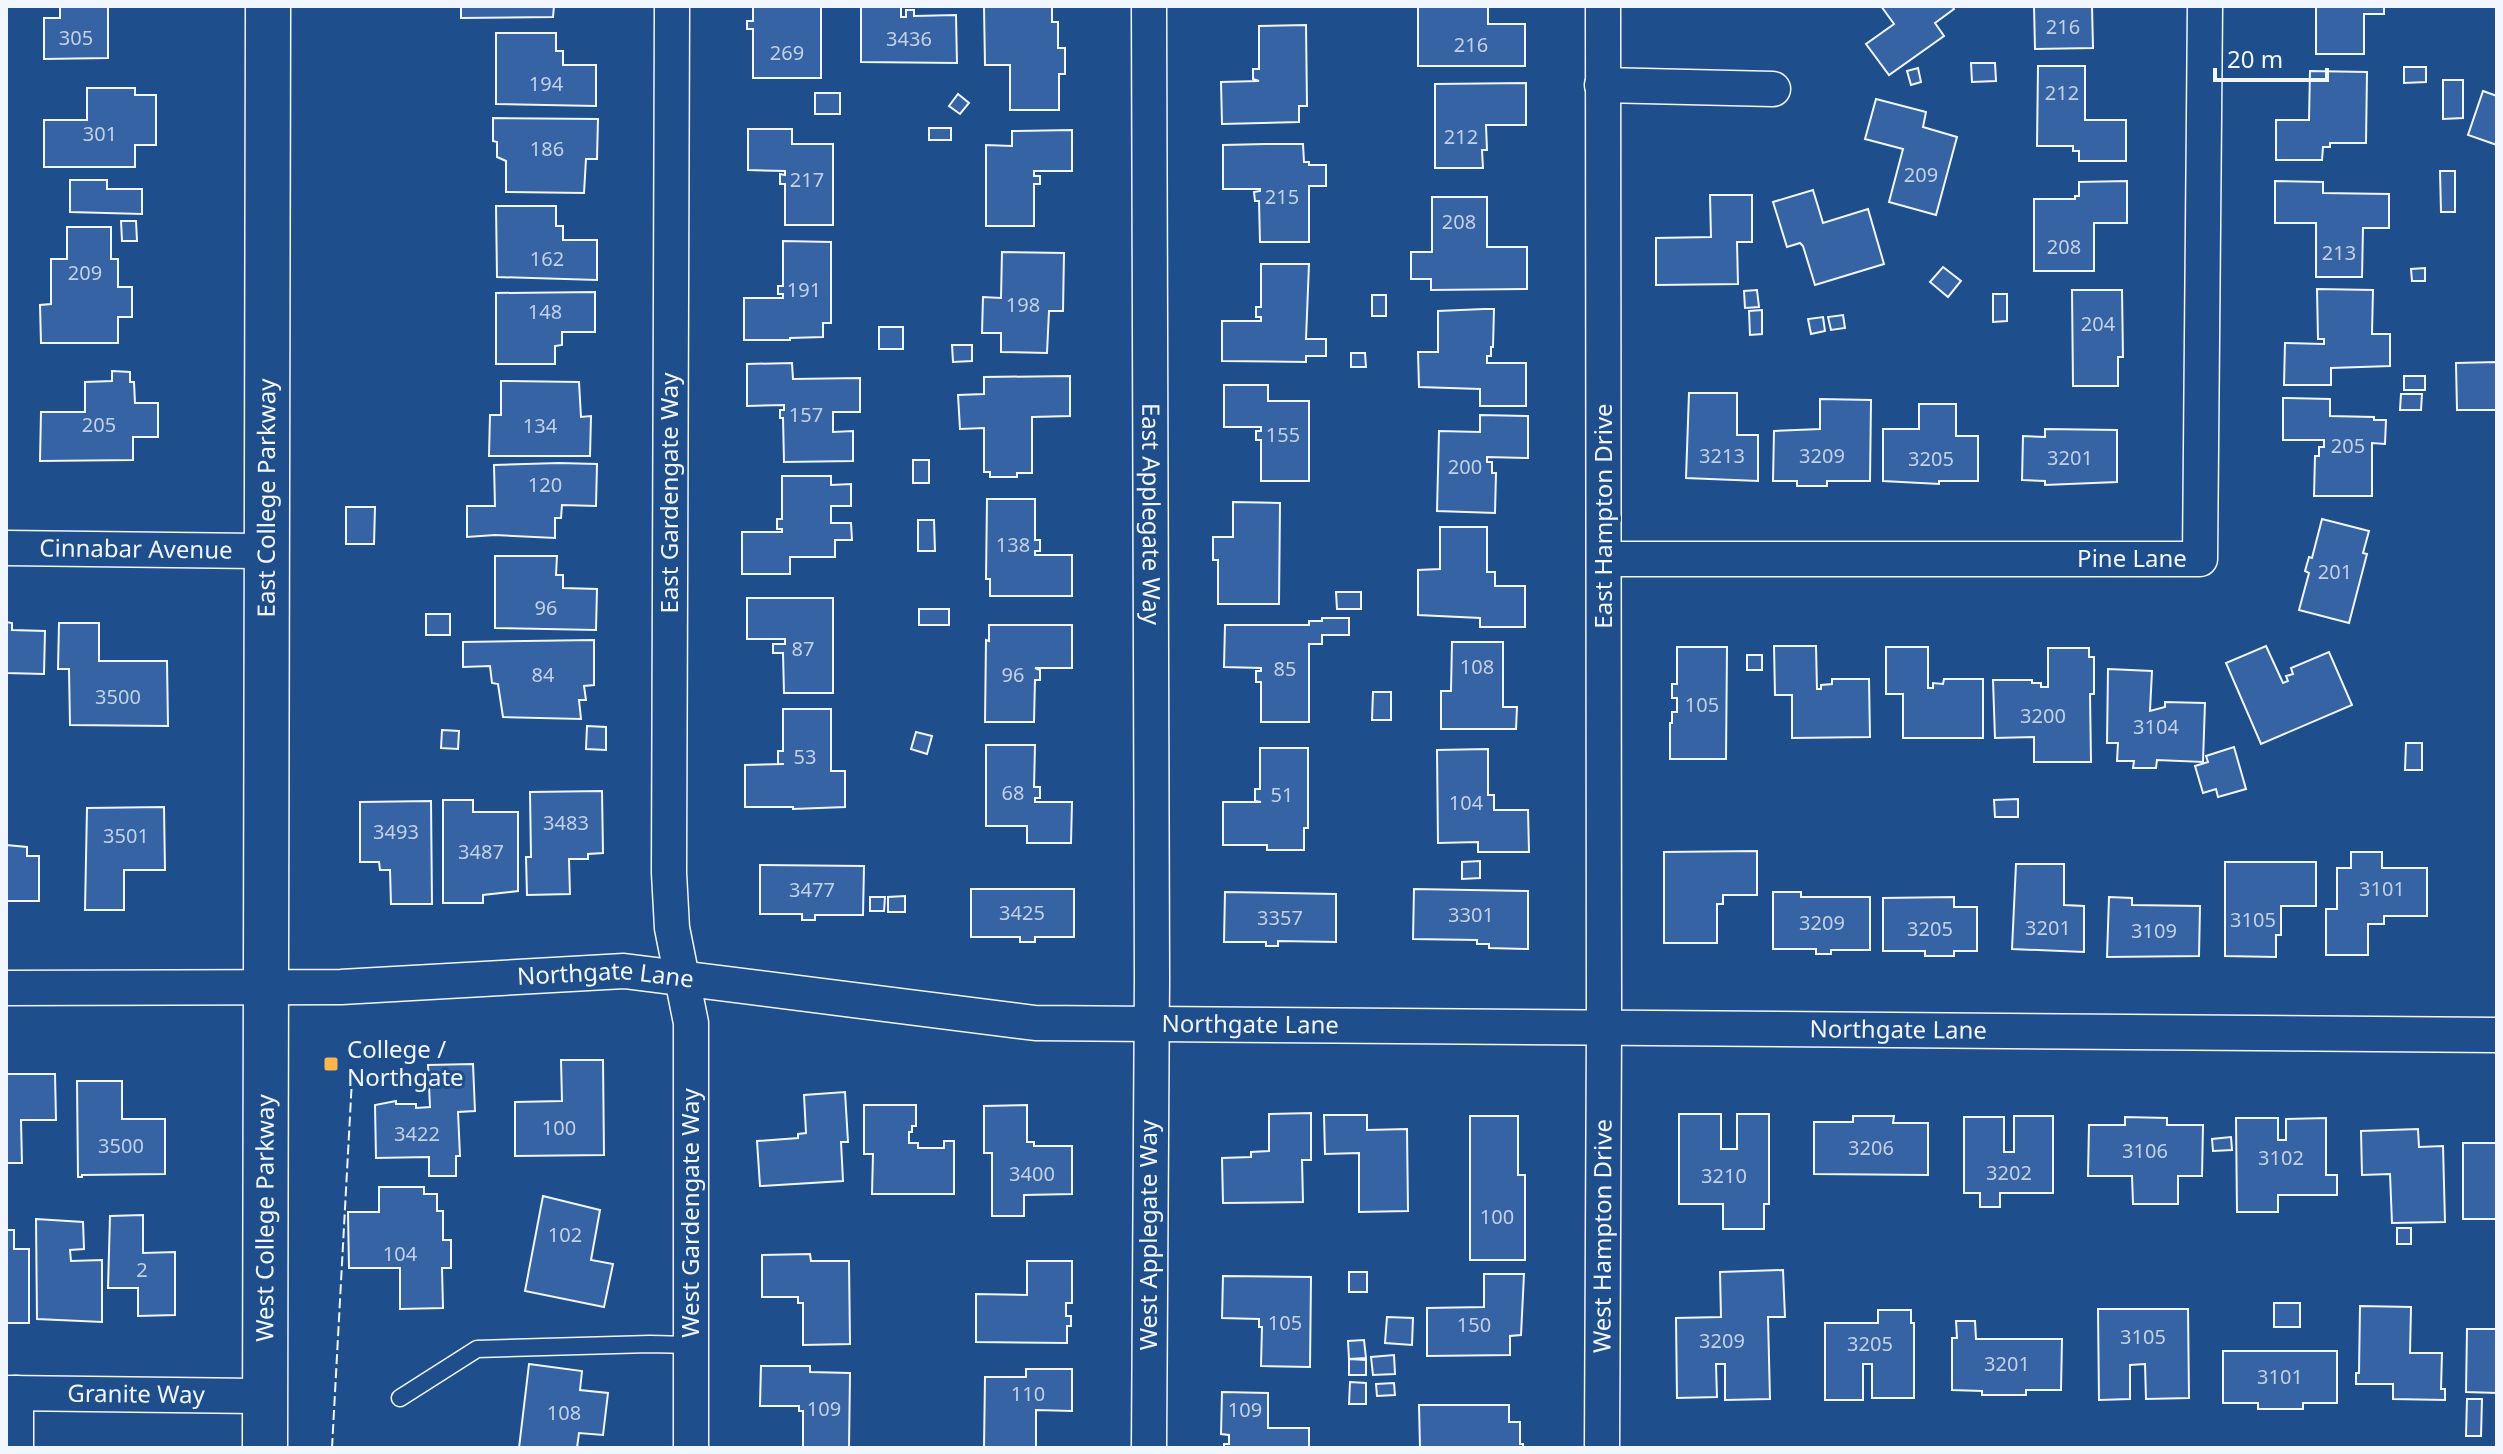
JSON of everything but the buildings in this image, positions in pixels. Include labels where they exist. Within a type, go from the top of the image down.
[{"type":"main road","name":"East College Parkway","points":[[266,988],[268,6]]},
{"type":"main road","name":"West College Parkway","points":[[265,1448],[266,988]]},
{"type":"street","name":"East Gardengate Way","points":[[672,6],[669,873],[672,928],[681,979]]},
{"type":"street","name":"East Applegate Way","points":[[1149,6],[1152,1023]]},
{"type":"street","name":"East Hampton Drive","points":[[1603,6],[1604,1026]]},
{"type":"street","name":"Pine Lane","points":[[1604,559],[2200,559],[2205,6]]},
{"type":"street","points":[[1602,85],[1773,89]]},
{"type":"street","name":"Cinnabar Avenue","points":[[6,548],[266,551]]},
{"type":"street","name":"Northgate Lane","points":[[6,988],[341,987],[624,971],[1035,1023],[2497,1035]]},
{"type":"street","name":"West Gardengate Way","points":[[681,979],[691,1023],[691,1448]]},
{"type":"street","name":"West Applegate Way","points":[[1149,1448],[1152,1023]]},
{"type":"street","name":"West Hampton Drive","points":[[1602,1448],[1604,1026]]},
{"type":"street","points":[[11,1393],[16,1448]]},
{"type":"street","name":"Granite Way","points":[[11,1393],[266,1396]]},
{"type":"lane","points":[[400,1398],[477,1349],[691,1345]]},
{"type":"fence","points":[[332,1448],[352,1079]]},
{"type":"place","name":"College / Northgate","points":[[331,1064]]}]
